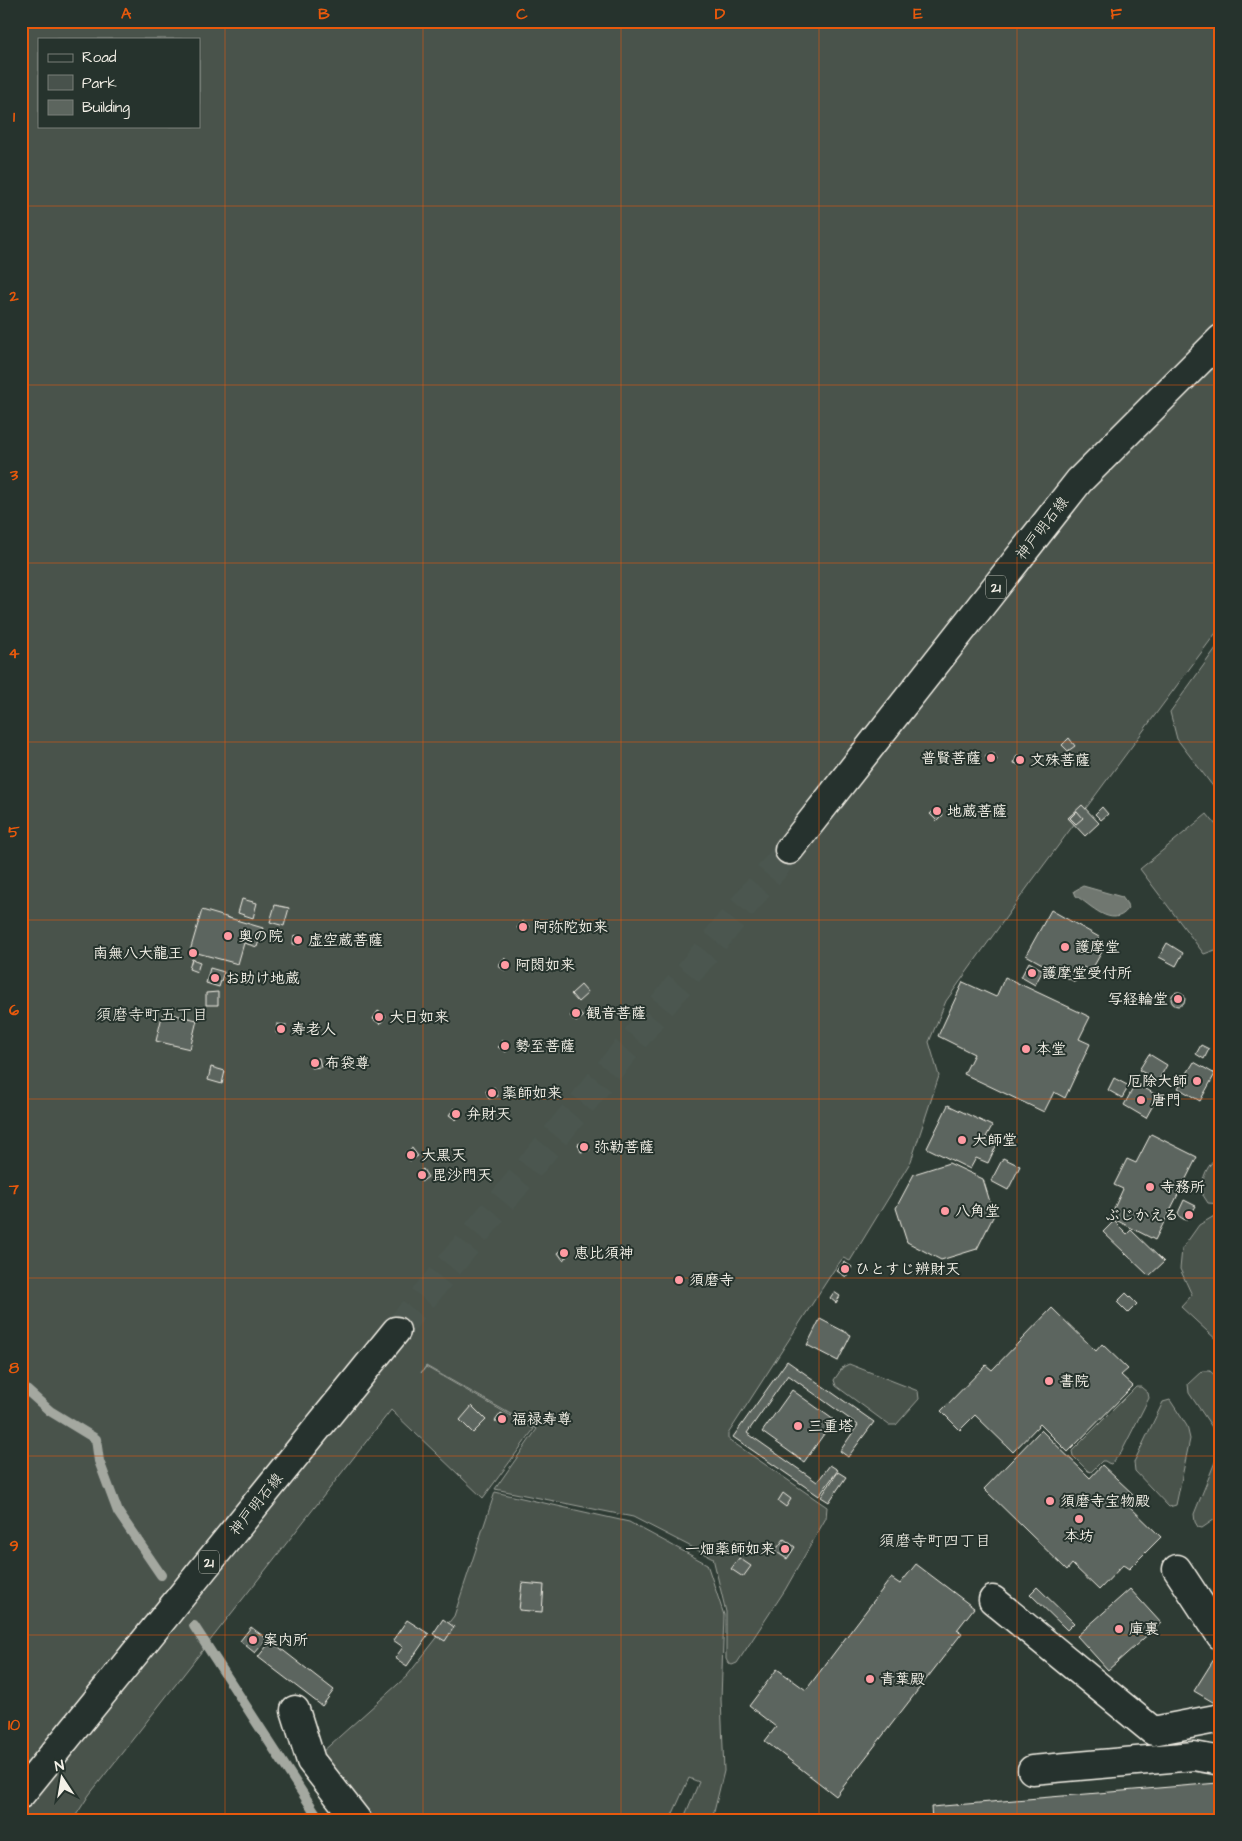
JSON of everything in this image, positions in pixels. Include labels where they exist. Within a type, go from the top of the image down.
[{"type":"main road","name":"神戸明石線","points":[[789,850],[1079,481],[1221,339]]},
{"type":"main road","name":"神戸明石線","points":[[21,1794],[396,1331]]},
{"type":"main road","points":[[1176,1569],[1221,1636]]},
{"type":"main road","points":[[993,1600],[1153,1732],[1221,1718]]},
{"type":"main road","points":[[295,1710],[311,1762],[357,1820]]},
{"type":"main road","points":[[1032,1770],[1194,1756],[1221,1761]]},
{"type":"green space","points":[[21,21],[1221,21],[1221,626],[1032,881],[946,1001],[929,1042],[939,1076],[911,1161],[850,1261],[843,1258],[834,1270],[728,1434],[728,1439],[827,1507],[826,1518],[785,1590],[737,1663],[732,1665],[728,1663],[726,1659],[726,1612],[713,1558],[633,1517],[495,1489],[537,1429],[426,1366],[421,1373],[426,1367],[534,1429],[483,1498],[391,1410],[89,1795],[73,1820],[21,1820]]},
{"type":"green space","points":[[1221,641],[1221,797],[1177,739],[1170,712]]},
{"type":"green space","points":[[1207,814],[1221,831],[1221,948],[1204,954],[1140,869]]},
{"type":"green space","points":[[1221,1157],[1221,1204],[1208,1203],[1201,1192],[1204,1176],[1212,1162]]},
{"type":"green space","points":[[1221,1212],[1221,1344],[1181,1307],[1192,1295],[1180,1269],[1182,1249],[1199,1225]]},
{"type":"green space","points":[[849,1364],[918,1391],[919,1399],[896,1425],[889,1425],[836,1386],[834,1380],[843,1367]]},
{"type":"green space","points":[[1202,1371],[1210,1371],[1221,1381],[1221,1515],[1202,1528],[1198,1527],[1195,1522],[1194,1514],[1217,1457],[1216,1433],[1189,1393],[1188,1384]]},
{"type":"green space","points":[[1136,1387],[1141,1387],[1148,1393],[1149,1398],[1121,1453],[1111,1464],[1102,1461],[1091,1472],[1088,1471],[1073,1456],[1072,1451]]},
{"type":"green space","points":[[1170,1400],[1187,1426],[1190,1439],[1176,1505],[1169,1507],[1135,1471],[1134,1462],[1163,1402]]},
{"type":"green space","points":[[495,1492],[629,1522],[707,1564],[724,1615],[721,1699],[724,1771],[712,1820],[683,1820],[699,1782],[689,1778],[670,1820],[373,1820],[321,1753],[407,1676],[454,1616]]},
{"type":"shaded area","points":[[1083,886],[1122,897],[1128,909],[1122,915],[1115,917],[1101,913],[1076,896],[1074,891]]},
{"type":"building","points":[[1069,738],[1075,746],[1068,751],[1062,745]]},
{"type":"building","name":"普賢菩薩","points":[[993,752],[997,760],[989,764],[985,756]]},
{"type":"building","name":"文殊菩薩","points":[[1017,755],[1026,757],[1023,766],[1014,763]]},
{"type":"building","points":[[1082,805],[1099,823],[1085,836],[1068,818]]},
{"type":"building","name":"文殊菩薩","points":[[1102,807],[1108,814],[1101,820],[1095,814]]},
{"type":"building","name":"地蔵菩薩","points":[[937,808],[943,815],[937,821],[930,814]]},
{"type":"building","points":[[1077,811],[1083,818],[1076,824],[1070,818]]},
{"type":"building","points":[[242,899],[257,903],[253,918],[238,913]]},
{"type":"building","points":[[275,905],[289,908],[284,926],[270,922]]},
{"type":"building","name":"奥の院","points":[[202,910],[263,928],[257,947],[244,943],[238,964],[190,951]]},
{"type":"building","name":"護摩堂","points":[[1051,910],[1099,937],[1095,945],[1103,950],[1091,971],[1083,967],[1075,982],[1026,955]]},
{"type":"building","name":"阿弥陀如来","points":[[522,921],[530,926],[525,933],[517,928]]},
{"type":"building","name":"虚空蔵菩薩","points":[[294,935],[303,937],[301,945],[293,944]]},
{"type":"building","points":[[1167,943],[1183,953],[1176,966],[1159,957]]},
{"type":"building","name":"阿閦如来","points":[[504,958],[511,963],[506,971],[498,966]]},
{"type":"building","points":[[192,959],[200,962],[197,972],[189,969]]},
{"type":"building","name":"護摩堂受付所","points":[[1029,962],[1043,970],[1035,985],[1021,977]]},
{"type":"building","name":"お助け地蔵","points":[[210,968],[224,972],[219,987],[206,983]]},
{"type":"building","name":"本堂","points":[[1005,977],[1090,1017],[1079,1039],[1090,1044],[1065,1098],[1054,1092],[1044,1112],[964,1074],[974,1054],[938,1036],[963,982],[996,997]]},
{"type":"building","points":[[581,985],[588,993],[578,1002],[571,994]]},
{"type":"building","points":[[218,992],[218,1005],[206,1005],[206,993]]},
{"type":"building","name":"写経輪堂","points":[[1175,992],[1181,992],[1185,999],[1181,1006],[1175,1006],[1171,1002],[1171,996]]},
{"type":"building","name":"観音菩薩","points":[[577,1010],[583,1017],[576,1022],[570,1016]]},
{"type":"building","name":"大日如来","points":[[378,1011],[386,1016],[380,1024],[373,1019]]},
{"type":"building","points":[[163,1012],[197,1020],[190,1049],[156,1041]]},
{"type":"building","name":"寿老人","points":[[277,1024],[286,1025],[285,1034],[276,1033]]},
{"type":"building","name":"勢至菩薩","points":[[503,1040],[511,1045],[506,1052],[498,1047]]},
{"type":"building","points":[[1201,1045],[1209,1049],[1204,1059],[1196,1054]]},
{"type":"building","points":[[1149,1054],[1167,1065],[1158,1081],[1139,1070]]},
{"type":"building","name":"布袋尊","points":[[319,1058],[321,1067],[311,1068],[310,1060]]},
{"type":"building","name":"厄除大師","points":[[1194,1062],[1215,1074],[1200,1101],[1178,1088]]},
{"type":"building","points":[[211,1067],[225,1071],[222,1084],[208,1080]]},
{"type":"building","points":[[1114,1078],[1129,1086],[1122,1098],[1108,1090]]},
{"type":"building","name":"唐門","points":[[1136,1083],[1158,1096],[1146,1118],[1124,1105]]},
{"type":"building","name":"薬師如来","points":[[494,1087],[498,1096],[489,1099],[486,1091]]},
{"type":"building","name":"大師堂","points":[[948,1105],[992,1126],[986,1137],[998,1142],[988,1163],[976,1158],[970,1169],[927,1148]]},
{"type":"building","name":"弁財天","points":[[454,1108],[462,1113],[456,1120],[449,1115]]},
{"type":"building","name":"寺務所","points":[[1151,1134],[1197,1157],[1155,1240],[1110,1217],[1123,1189],[1114,1185],[1127,1159],[1136,1163]]},
{"type":"building","name":"弥勒菩薩","points":[[586,1141],[590,1150],[581,1152],[578,1144]]},
{"type":"building","name":"大黒天","points":[[412,1148],[418,1156],[410,1161],[405,1153]]},
{"type":"building","points":[[1003,1158],[1020,1166],[1008,1190],[991,1181]]},
{"type":"building","name":"八角堂","points":[[949,1163],[983,1179],[994,1215],[977,1249],[941,1260],[907,1242],[896,1208],[914,1174]]},
{"type":"building","name":"毘沙門天","points":[[423,1169],[428,1177],[421,1182],[416,1174]]},
{"type":"building","points":[[1184,1200],[1196,1206],[1189,1218],[1185,1220],[1178,1213]]},
{"type":"building","points":[[1114,1221],[1127,1234],[1131,1230],[1164,1262],[1149,1276],[1103,1232]]},
{"type":"building","name":"恵比須神","points":[[565,1247],[570,1254],[563,1260],[558,1253]]},
{"type":"building","name":"ひとすじ辨財天","points":[[844,1262],[852,1267],[846,1277],[837,1271]]},
{"type":"building","points":[[834,1292],[840,1296],[836,1303],[830,1298]]},
{"type":"building","points":[[1126,1293],[1137,1304],[1128,1313],[1117,1302]]},
{"type":"building","name":"書院","points":[[1052,1308],[1096,1351],[1102,1344],[1128,1369],[1121,1375],[1133,1386],[1068,1452],[1040,1424],[1013,1452],[975,1415],[960,1430],[941,1411],[986,1365],[992,1370]]},
{"type":"building","points":[[820,1319],[851,1335],[838,1361],[807,1345]]},
{"type":"building","points":[[787,1361],[874,1422],[848,1457],[840,1451],[858,1425],[788,1375],[747,1433],[817,1482],[830,1465],[838,1470],[819,1496],[733,1437]]},
{"type":"building","name":"三重塔","points":[[792,1390],[834,1420],[804,1462],[762,1432]]},
{"type":"building","points":[[472,1406],[486,1420],[473,1433],[460,1420]]},
{"type":"building","name":"福禄寿尊","points":[[501,1413],[508,1418],[503,1426],[495,1421]]},
{"type":"building","name":"本坊","points":[[1041,1430],[1090,1478],[1102,1465],[1133,1494],[1125,1502],[1161,1537],[1129,1569],[1123,1565],[1099,1590],[1072,1564],[1067,1570],[984,1489]]},
{"type":"building","points":[[838,1472],[846,1477],[829,1502],[821,1497]]},
{"type":"building","points":[[783,1493],[791,1499],[786,1507],[778,1501]]},
{"type":"building","name":"一畑薬師如来","points":[[784,1539],[795,1547],[787,1559],[775,1551]]},
{"type":"building","points":[[739,1558],[751,1566],[743,1577],[731,1569]]},
{"type":"building","name":"青葉殿","points":[[916,1564],[974,1608],[957,1630],[962,1633],[836,1796],[765,1741],[776,1727],[749,1706],[777,1669],[806,1690],[891,1578],[900,1584]]},
{"type":"building","points":[[522,1583],[544,1585],[542,1612],[519,1610]]},
{"type":"building","points":[[1037,1587],[1074,1623],[1067,1630],[1030,1594]]},
{"type":"building","name":"庫裏","points":[[1130,1589],[1161,1623],[1108,1670],[1077,1636]]},
{"type":"building","points":[[443,1619],[454,1627],[445,1641],[433,1634]]},
{"type":"building","points":[[407,1620],[429,1634],[407,1666],[395,1658],[403,1647],[393,1640]]},
{"type":"building","name":"案内所","points":[[251,1627],[267,1639],[255,1653],[240,1641]]},
{"type":"building","points":[[271,1641],[334,1690],[322,1706],[258,1657]]},
{"type":"building","points":[[1221,1648],[1221,1701],[1218,1705],[1194,1691]]},
{"type":"building","points":[[1218,1783],[1220,1820],[932,1820],[931,1807]]},
{"type":"waterway","points":[[21,1385],[50,1411],[96,1439],[99,1461],[118,1512],[161,1575]]},
{"type":"waterway","points":[[194,1626],[320,1820]]},
{"type":"tunnel","points":[[396,1331],[789,850]]},
{"type":"place","name":"普賢菩薩","points":[[991,758]]},
{"type":"place","name":"文殊菩薩","points":[[1020,760]]},
{"type":"place","name":"地蔵菩薩","points":[[937,811]]},
{"type":"place","name":"阿弥陀如来","points":[[523,927]]},
{"type":"place","name":"奥の院","points":[[228,936]]},
{"type":"place","name":"虚空蔵菩薩","points":[[298,940]]},
{"type":"place","name":"護摩堂","points":[[1065,947]]},
{"type":"place","name":"南無八大龍王","points":[[193,953]]},
{"type":"place","name":"阿閦如来","points":[[505,965]]},
{"type":"place","name":"護摩堂受付所","points":[[1032,973]]},
{"type":"place","name":"お助け地蔵","points":[[215,978]]},
{"type":"place","name":"写経輪堂","points":[[1178,999]]},
{"type":"place","name":"観音菩薩","points":[[576,1013]]},
{"type":"place","name":"大日如来","points":[[379,1017]]},
{"type":"place","name":"寿老人","points":[[281,1029]]},
{"type":"place","name":"勢至菩薩","points":[[505,1046]]},
{"type":"place","name":"本堂","points":[[1026,1049]]},
{"type":"place","name":"布袋尊","points":[[315,1063]]},
{"type":"place","name":"厄除大師","points":[[1197,1081]]},
{"type":"place","name":"薬師如来","points":[[492,1093]]},
{"type":"place","name":"唐門","points":[[1141,1100]]},
{"type":"place","name":"弁財天","points":[[456,1114]]},
{"type":"place","name":"大師堂","points":[[962,1140]]},
{"type":"place","name":"弥勒菩薩","points":[[584,1147]]},
{"type":"place","name":"大黒天","points":[[411,1155]]},
{"type":"place","name":"毘沙門天","points":[[422,1175]]},
{"type":"place","name":"寺務所","points":[[1150,1187]]},
{"type":"place","name":"八角堂","points":[[945,1211]]},
{"type":"place","name":"ぶじかえる","points":[[1189,1215]]},
{"type":"place","name":"恵比須神","points":[[564,1253]]},
{"type":"place","name":"ひとすじ辨財天","points":[[845,1269]]},
{"type":"place","name":"須磨寺","points":[[679,1280]]},
{"type":"place","name":"書院","points":[[1049,1381]]},
{"type":"place","name":"福禄寿尊","points":[[502,1419]]},
{"type":"place","name":"三重塔","points":[[798,1426]]},
{"type":"place","name":"須磨寺宝物殿","points":[[1050,1501]]},
{"type":"place","name":"本坊","points":[[1079,1519]]},
{"type":"place","name":"一畑薬師如来","points":[[785,1549]]},
{"type":"place","name":"庫裏","points":[[1119,1629]]},
{"type":"place","name":"案内所","points":[[253,1640]]},
{"type":"place","name":"青葉殿","points":[[870,1679]]},
{"type":"district","name":"須磨寺町五丁目","points":[[152,1014]]},
{"type":"district","name":"須磨寺町四丁目","points":[[935,1540]]}]
